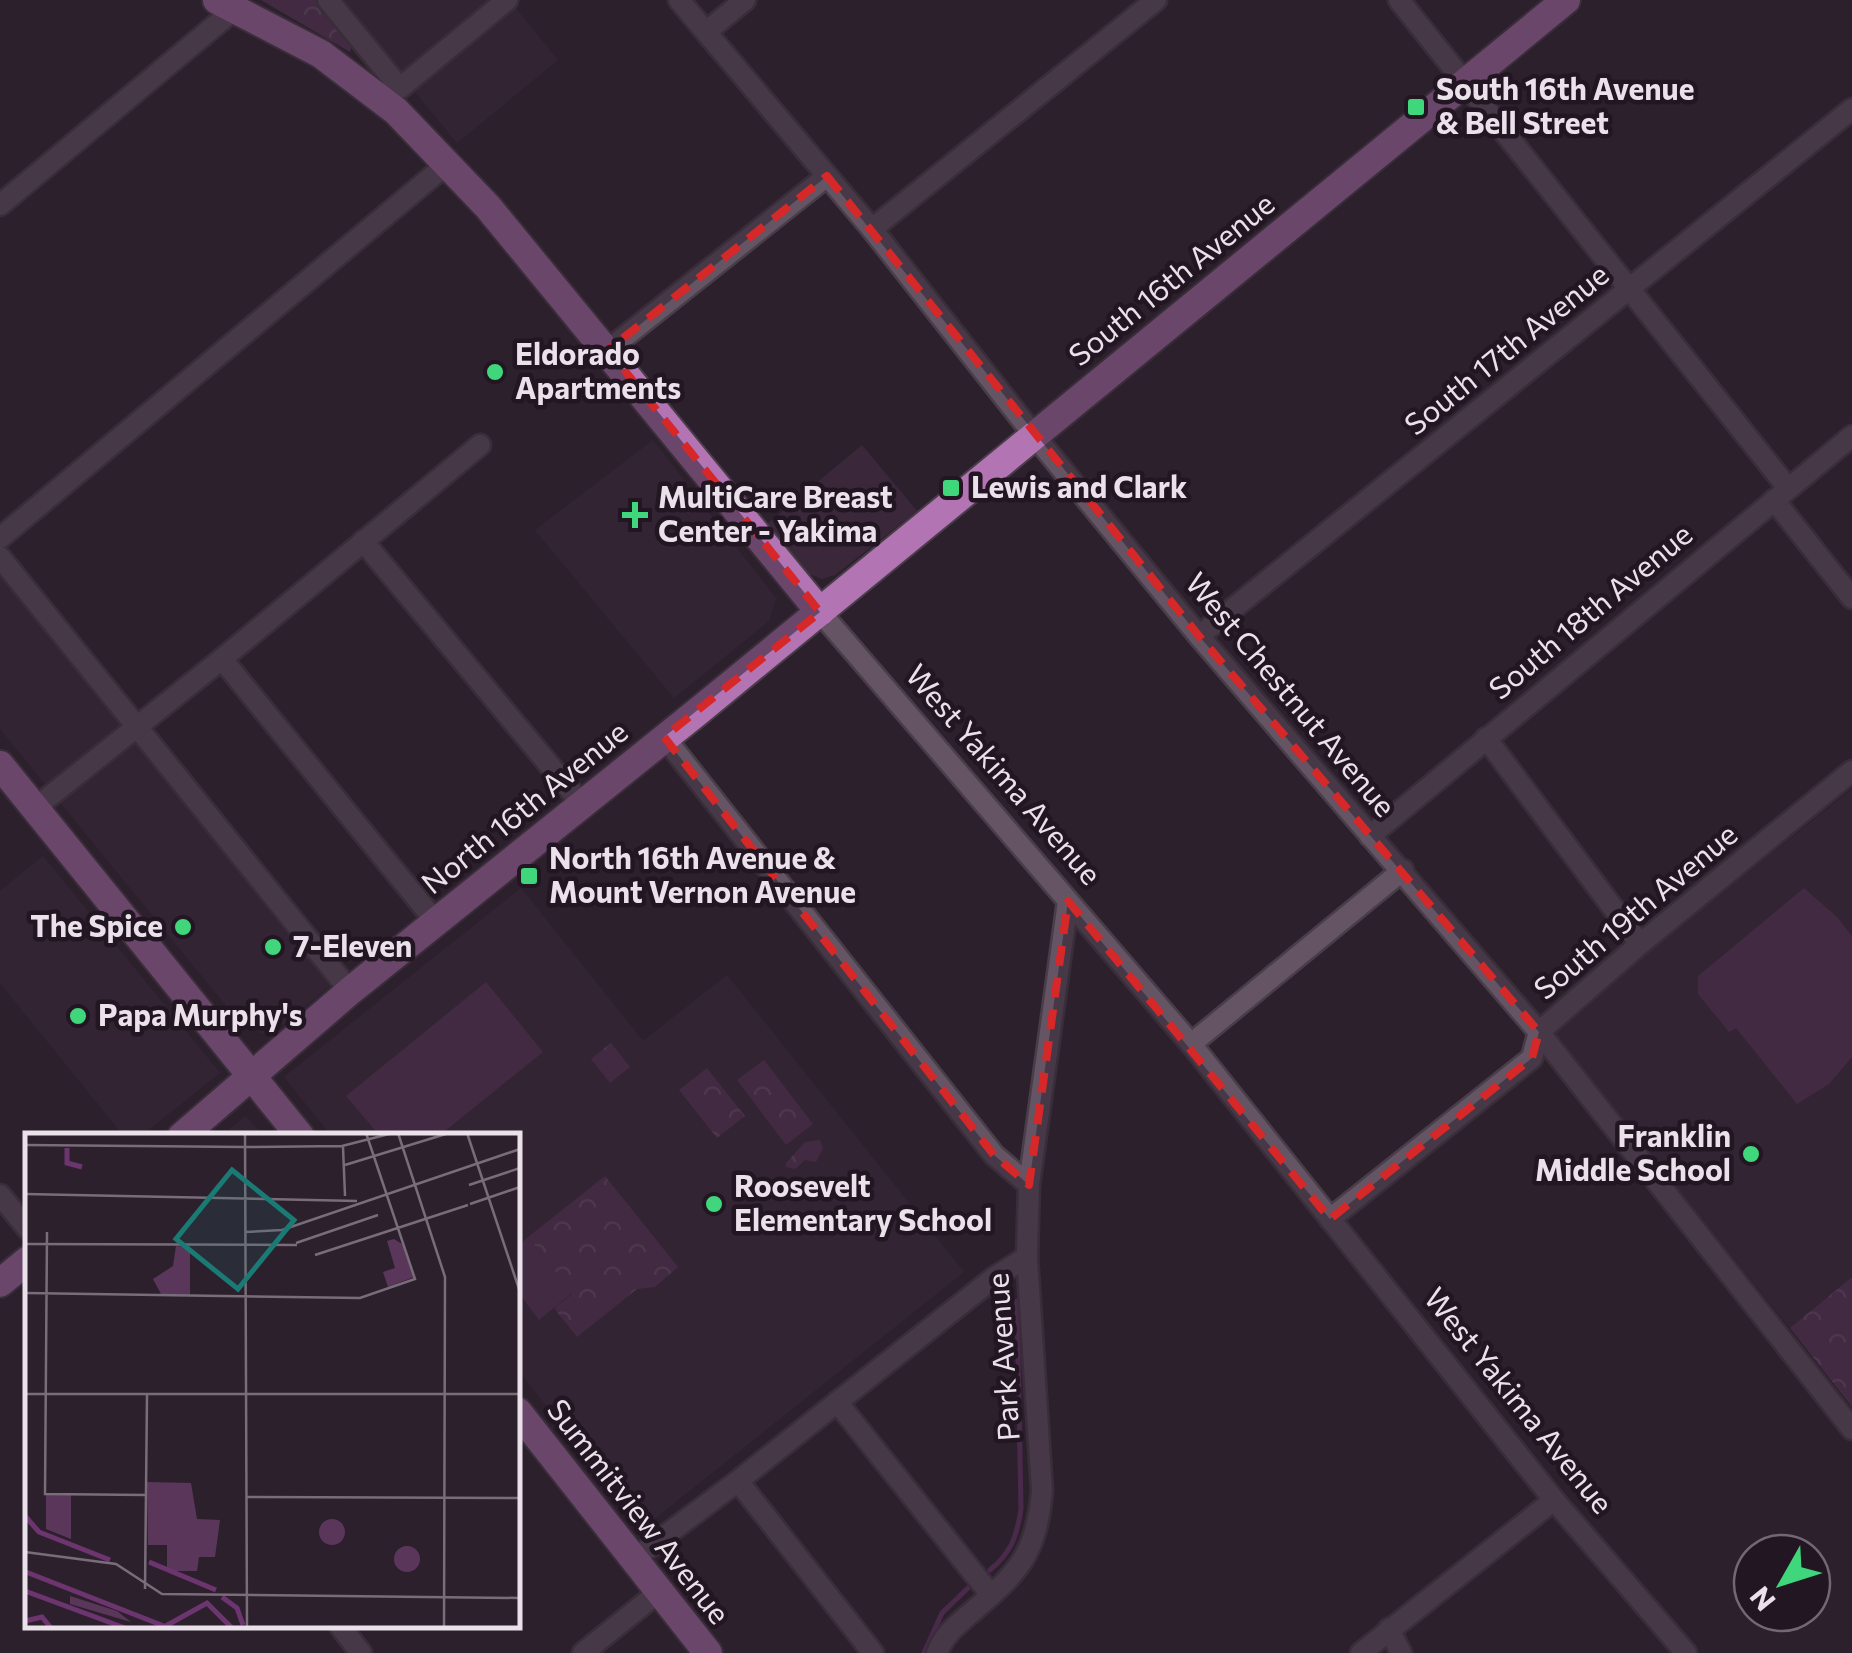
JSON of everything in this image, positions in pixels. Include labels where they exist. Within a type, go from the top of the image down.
[{"type":"main road","name":"South 16th Avenue","points":[[820,612],[1566,0]]},
{"type":"main road","name":"West Yakima Avenue","points":[[226,4],[398,99],[447,164],[608,350],[820,612]]},
{"type":"main road","name":"North 16th Avenue","points":[[186,1133],[350,990],[820,612]]},
{"type":"main road","points":[[0,764],[298,1133]]},
{"type":"main road","points":[[0,1283],[25,1262]]},
{"type":"main road","name":"Summitview Avenue","points":[[520,1415],[708,1653]]},
{"type":"street","points":[[328,0],[398,99],[507,0]]},
{"type":"street","name":"West Chestnut Avenue","points":[[680,0],[872,229],[1199,636],[1539,1032],[1852,1429]]},
{"type":"street","points":[[706,32],[746,0]]},
{"type":"street","points":[[872,229],[1156,0]]},
{"type":"street","points":[[1399,0],[1631,289],[1852,598]]},
{"type":"street","points":[[0,205],[226,4]]},
{"type":"street","name":"South 17th Avenue","points":[[1199,636],[1852,109]]},
{"type":"street","points":[[0,538],[447,164]]},
{"type":"street","points":[[608,350],[827,176]]},
{"type":"street","name":"South 18th Avenue","points":[[1370,836],[1852,436]]},
{"type":"street","points":[[36,808],[222,660],[480,445]]},
{"type":"street","points":[[364,541],[581,804]]},
{"type":"street","points":[[0,557],[350,990]]},
{"type":"street","name":"West Yakima Avenue","points":[[820,612],[1191,1044],[1554,1500],[1686,1653]]},
{"type":"street","points":[[222,660],[436,922]]},
{"type":"street","points":[[664,738],[994,1155],[1029,1185]]},
{"type":"street","points":[[1486,738],[1640,944]]},
{"type":"street","name":"South 19th Avenue","points":[[1330,1219],[1532,1058],[1539,1032],[1852,770]]},
{"type":"street","points":[[1191,1044],[1403,870]]},
{"type":"street","name":"Park Avenue","points":[[937,1653],[944,1636],[1027,1558],[1039,1525],[1042,1491],[1027,1257],[1029,1185],[1068,901]]},
{"type":"street","points":[[0,1195],[25,1225]]},
{"type":"street","points":[[634,1559],[995,1276],[1027,1257]]},
{"type":"street","points":[[837,1402],[991,1595]]},
{"type":"street","points":[[738,1481],[873,1653]]},
{"type":"street","points":[[1361,1653],[1554,1500]]},
{"type":"street","points":[[583,1653],[660,1592]]},
{"type":"street","points":[[342,1628],[362,1653]]},
{"type":"street","points":[[1390,1629],[1401,1653]]},
{"type":"highlighted area","points":[[827,176],[1199,636],[1539,1032],[1532,1058],[1330,1219],[1068,901],[1029,1185],[994,1155],[664,737],[820,612],[608,350]]},
{"type":"shaded area","points":[[340,0],[509,0],[558,60],[457,143]]},
{"type":"shaded area","points":[[653,440],[776,598],[769,621],[674,698],[535,530]]},
{"type":"shaded area","points":[[862,445],[917,511],[835,575],[822,579],[807,573],[767,524]]},
{"type":"shaded area","points":[[0,544],[349,971],[268,1036],[242,1025],[0,729]]},
{"type":"shaded area","name":"Franklin Middle School","points":[[1852,789],[1852,1279],[1790,1328],[1551,1030]]},
{"type":"shaded area","points":[[43,856],[220,1073],[145,1133],[121,1133],[0,983],[0,891]]},
{"type":"shaded area","name":"Roosevelt Elementary School","points":[[521,888],[643,1041],[727,975],[964,1272],[643,1528],[520,1373],[520,1133],[329,1133],[284,1077]]},
{"type":"shaded area","points":[[246,1116],[260,1133],[225,1133]]},
{"type":"green space","points":[[261,0],[319,0],[353,41],[350,52]]},
{"type":"green space","points":[[1804,888],[1852,936],[1852,1057],[1829,1084],[1797,1104],[1736,1028],[1729,1032],[1698,994],[1698,976]]},
{"type":"green space","points":[[486,982],[543,1052],[442,1133],[377,1133],[346,1096]]},
{"type":"green space","points":[[611,1043],[630,1067],[610,1083],[591,1059]]},
{"type":"green space","points":[[764,1060],[813,1124],[786,1145],[737,1080]]},
{"type":"green space","points":[[707,1068],[745,1116],[717,1138],[679,1090]]},
{"type":"green space","points":[[820,1140],[823,1148],[816,1162],[805,1160],[795,1169],[786,1167],[805,1142]]},
{"type":"green space","points":[[605,1176],[678,1267],[655,1287],[637,1289],[577,1337],[554,1308],[572,1294],[528,1237]]},
{"type":"green space","points":[[528,1237],[572,1293],[539,1320],[520,1295],[520,1244]]},
{"type":"green space","points":[[1852,1277],[1852,1407],[1790,1328]]},
{"type":"waterway","points":[[990,1570],[1012,1543],[1021,1509],[1017,1301]]},
{"type":"waterway","points":[[924,1653],[942,1613],[968,1588]]},
{"type":"place","name":"South 16th Avenue & Bell Street","points":[[1416,107]]},
{"type":"place","name":"Eldorado Apartments","points":[[495,372]]},
{"type":"place","name":"Lewis and Clark","points":[[951,488]]},
{"type":"place","name":"MultiCare Breast Center - Yakima","points":[[635,515]]},
{"type":"place","name":"North 16th Avenue & Mount Vernon Avenue","points":[[529,876]]},
{"type":"place","name":"The Spice","points":[[183,927]]},
{"type":"place","name":"7-Eleven","points":[[273,947]]},
{"type":"place","name":"Papa Murphy's","points":[[78,1016]]},
{"type":"place","name":"Franklin Middle School","points":[[1751,1154]]},
{"type":"place","name":"Roosevelt Elementary School","points":[[714,1204]]}]
